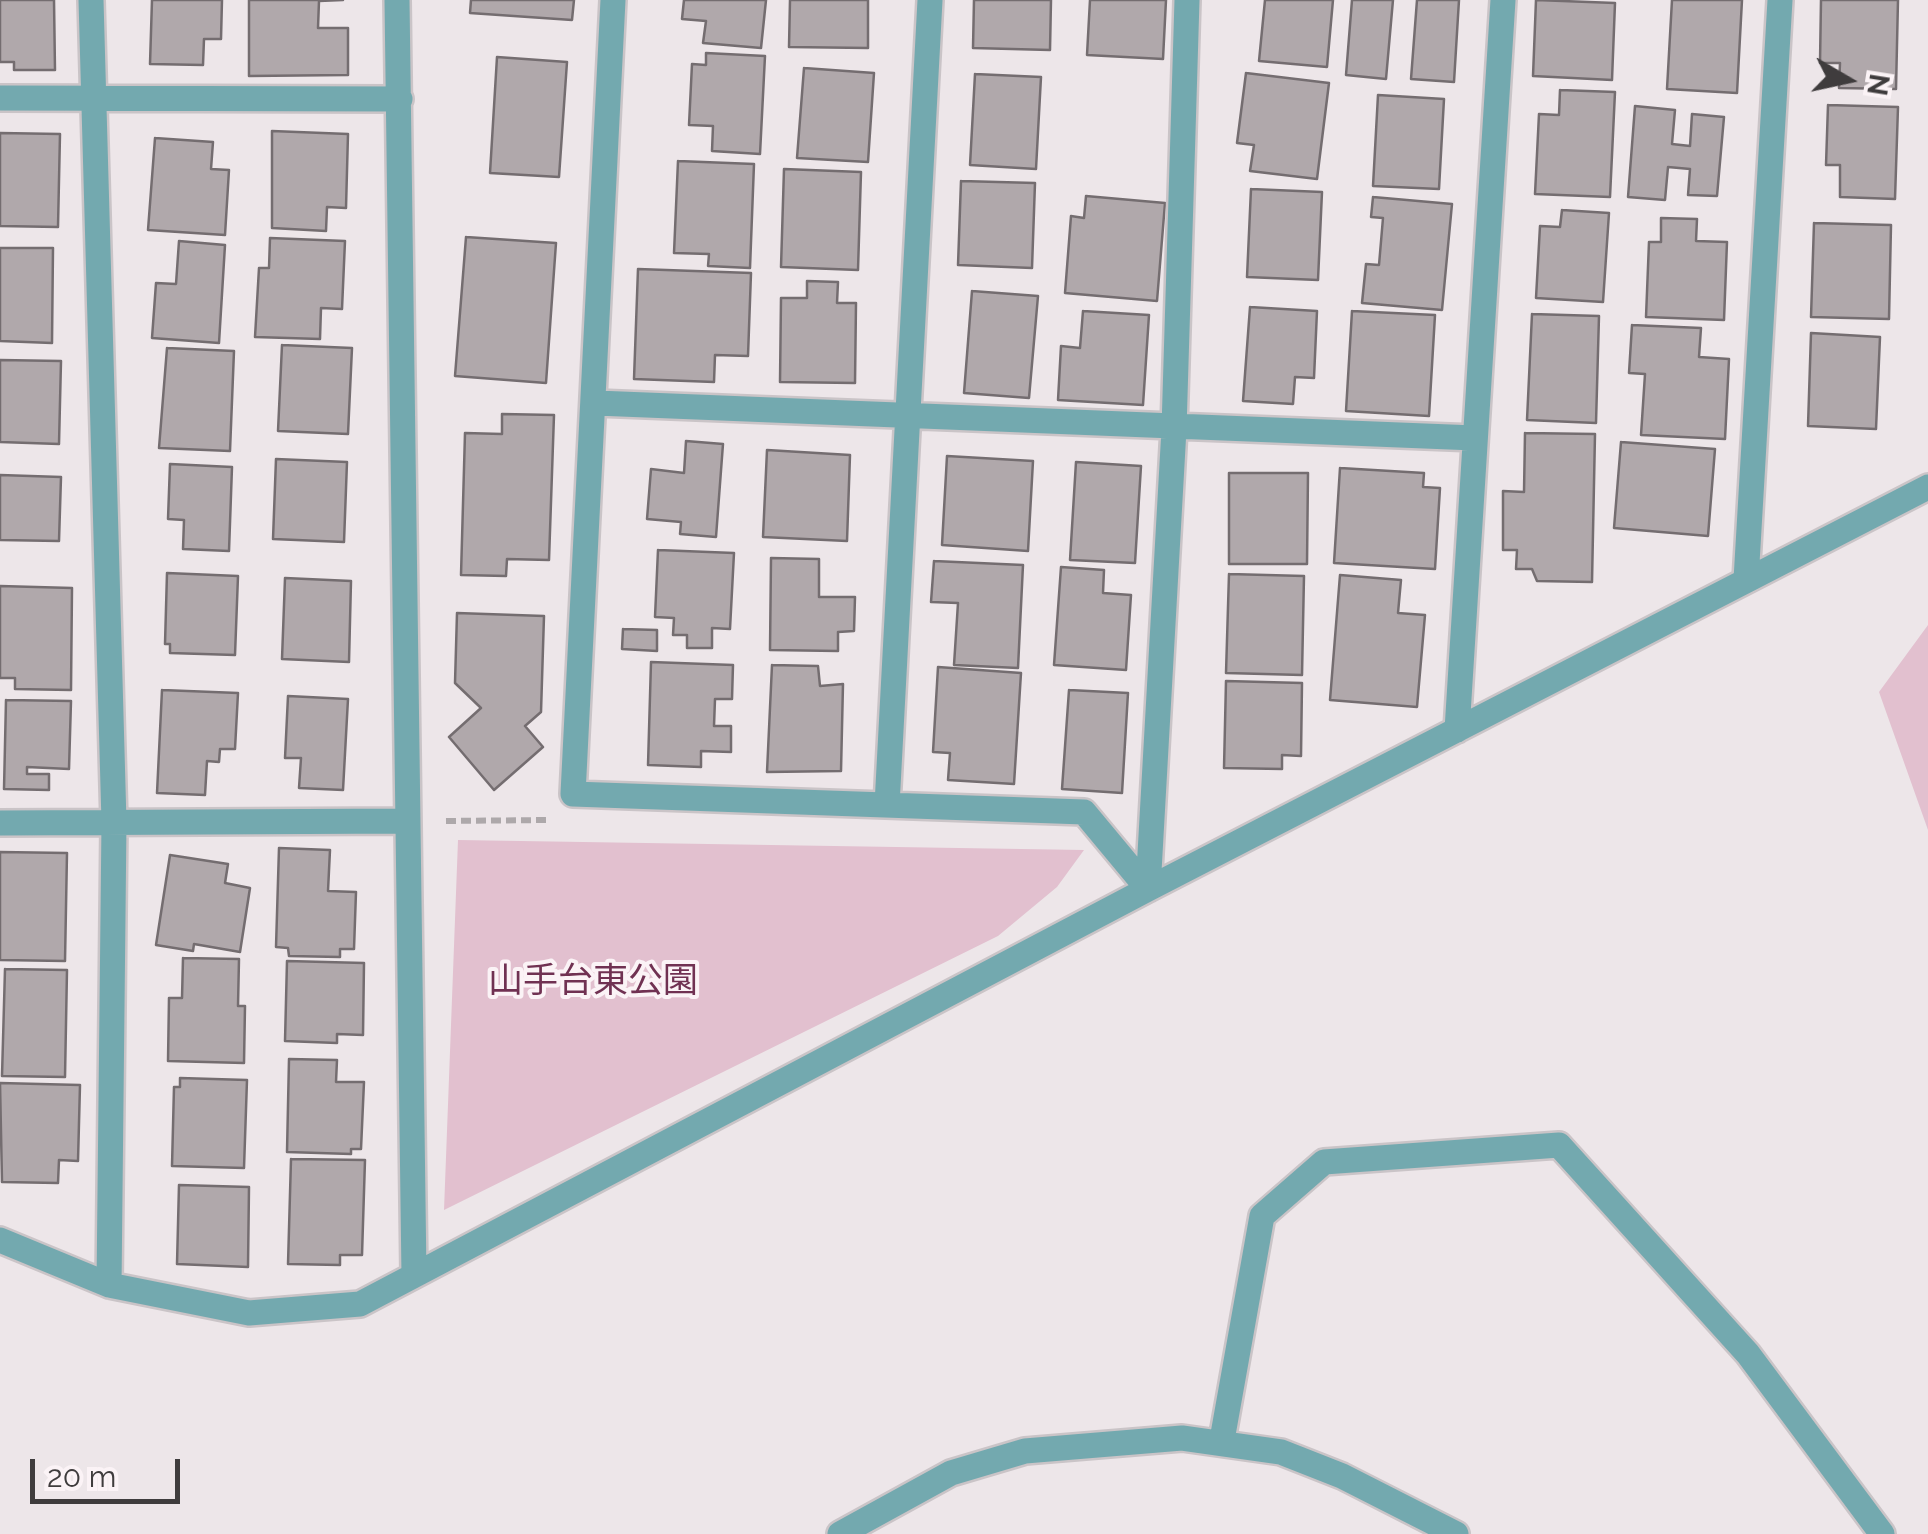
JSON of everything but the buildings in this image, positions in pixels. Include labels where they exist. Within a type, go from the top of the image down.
[{"type":"street","points":[[91,0],[114,822],[108,1285]]},
{"type":"street","points":[[397,0],[414,1276]]},
{"type":"street","points":[[613,0],[596,403],[572,794],[1084,812],[1148,889]]},
{"type":"street","points":[[887,805],[930,0]]},
{"type":"street","points":[[1148,889],[1174,429],[1188,0]]},
{"type":"street","points":[[1457,730],[1503,0]]},
{"type":"street","points":[[1746,580],[1780,0]]},
{"type":"street","points":[[0,98],[400,100]]},
{"type":"street","points":[[596,403],[1475,438]]},
{"type":"street","points":[[0,1240],[108,1285],[249,1313],[360,1304],[1148,889],[1928,486]]},
{"type":"street","points":[[0,822],[407,821]]},
{"type":"street","points":[[1222,1440],[1262,1216],[1324,1162],[1559,1145],[1748,1354],[1882,1534]]},
{"type":"street","points":[[848,1532],[951,1473],[1025,1451],[1119,1440],[1222,1440],[1281,1452],[1342,1476],[1456,1534]]},
{"type":"path","points":[[407,821],[550,820],[572,794]]},
{"type":"green space","points":[[1928,625],[1928,830],[1879,692]]},
{"type":"green space","name":"山手台東公園","points":[[458,840],[1084,850],[1057,887],[998,936],[444,1210]]}]
